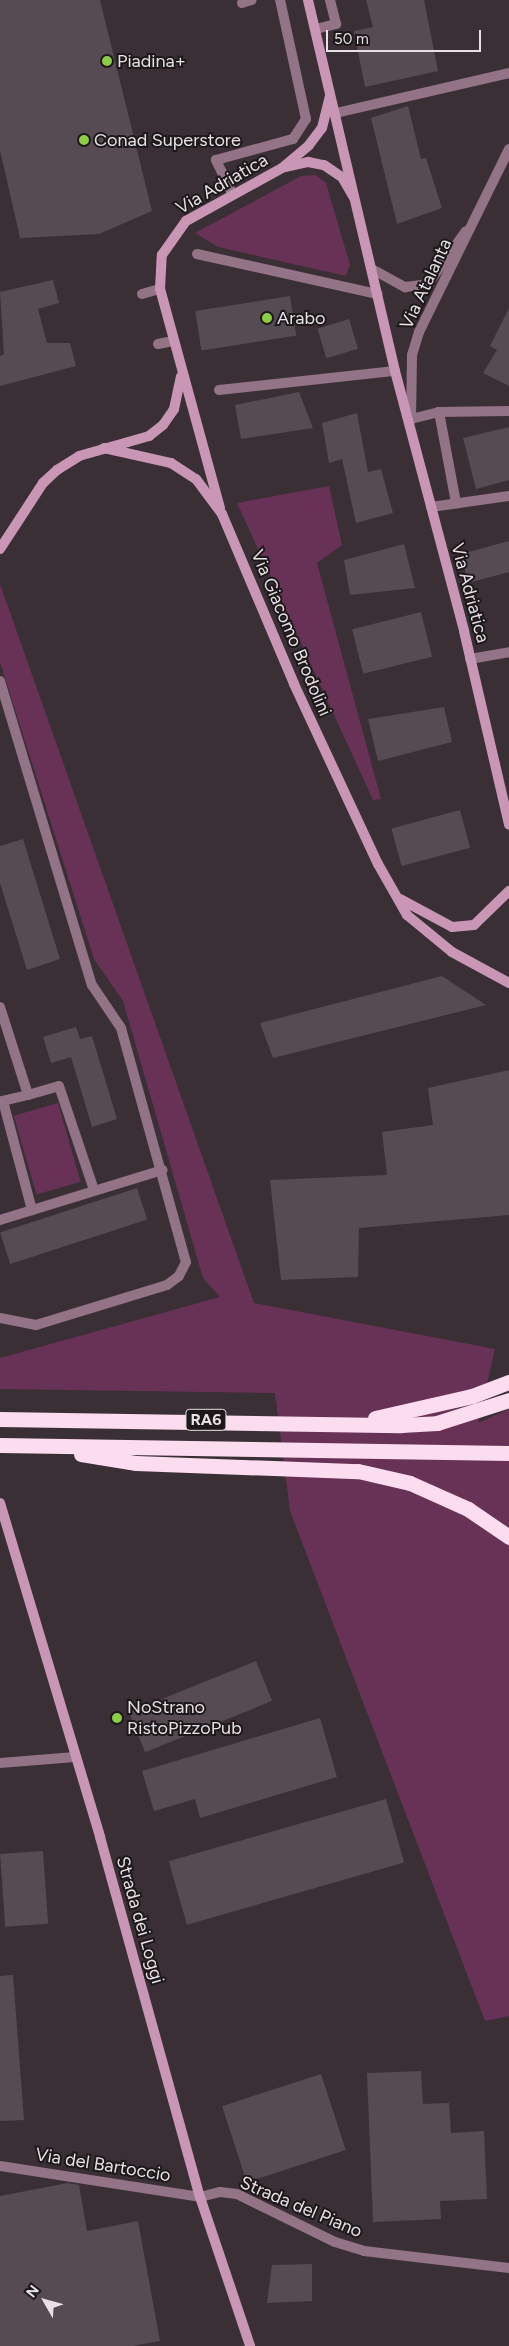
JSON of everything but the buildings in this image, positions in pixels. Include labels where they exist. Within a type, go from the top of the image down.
[{"type":"highway","name":"RA6","points":[[352,1423],[436,1406],[509,1382]]},
{"type":"highway","name":"RA6","points":[[0,1419],[60,1418],[352,1423],[437,1422],[509,1400]]},
{"type":"highway","points":[[0,1445],[509,1453]]},
{"type":"highway","points":[[28,1446],[136,1462],[358,1471],[410,1483],[468,1509],[509,1537]]},
{"type":"main road","name":"Via Adriatica","points":[[308,0],[358,203],[394,371],[470,658],[509,825]]},
{"type":"main road","name":"Via Adriatica","points":[[222,514],[182,376],[160,289],[162,255],[176,231],[232,193],[282,168],[322,128],[331,91]]},
{"type":"main road","points":[[282,168],[308,162],[324,165],[342,178],[358,203]]},
{"type":"main road","name":"Via Adriatica","points":[[104,448],[157,431],[174,409],[182,376]]},
{"type":"main road","name":"Via Giacomo Brodolini","points":[[0,549],[43,483],[79,456],[104,448],[171,462],[196,479],[222,514],[294,684],[398,897],[418,926],[452,952],[509,983]]},
{"type":"main road","points":[[398,897],[452,927],[474,925],[509,891]]},
{"type":"main road","name":"Strada dei Loggi","points":[[0,1503],[75,1757],[200,2197],[250,2346]]},
{"type":"street","points":[[232,193],[216,160],[293,139],[303,130],[306,119],[280,0]]},
{"type":"street","points":[[316,29],[336,24],[330,0]]},
{"type":"street","points":[[336,113],[509,73]]},
{"type":"street","name":"Via Atalanta","points":[[413,444],[411,419],[412,355],[468,229],[509,148]]},
{"type":"street","name":"Via Atalanta","points":[[372,269],[405,287],[428,284],[468,229]]},
{"type":"street","points":[[197,254],[378,294]]},
{"type":"street","points":[[142,294],[160,289]]},
{"type":"street","points":[[158,344],[173,341]]},
{"type":"street","points":[[219,390],[394,371]]},
{"type":"street","points":[[411,419],[439,412],[509,411]]},
{"type":"street","points":[[439,412],[456,502]]},
{"type":"street","points":[[431,507],[509,496]]},
{"type":"street","points":[[470,658],[509,652]]},
{"type":"street","points":[[0,681],[92,985],[121,1028],[184,1241],[186,1262],[180,1276],[167,1285],[36,1326],[0,1318]]},
{"type":"street","points":[[0,1007],[28,1094]]},
{"type":"street","points":[[32,1210],[3,1101],[59,1086],[94,1190]]},
{"type":"street","points":[[0,1220],[163,1170]]},
{"type":"street","points":[[0,1763],[75,1757]]},
{"type":"street","name":"Via del Bartoccio","points":[[0,2166],[200,2197]]},
{"type":"street","name":"Strada del Piano","points":[[200,2197],[220,2192],[237,2194],[335,2242],[364,2251],[509,2268]]},
{"type":"shaded area","points":[[304,166],[326,183],[350,265],[346,276],[218,247],[195,233],[301,176],[315,175]]},
{"type":"shaded area","points":[[329,486],[342,545],[317,563],[381,799],[373,800],[237,503]]},
{"type":"shaded area","points":[[0,584],[254,1303],[495,1349],[478,1423],[509,1409],[509,2016],[485,2021],[290,1511],[275,1393],[0,1389],[0,1358],[220,1297],[203,1278],[123,1001],[94,959],[0,662]]},
{"type":"shaded area","points":[[58,1103],[81,1182],[36,1195],[14,1116]]},
{"type":"place","name":"Piadina+","points":[[107,61]]},
{"type":"place","name":"Conad Superstore","points":[[84,140]]},
{"type":"place","name":"Arabo","points":[[267,318]]},
{"type":"place","name":"NoStrano RistoPizzoPub","points":[[117,1718]]}]
